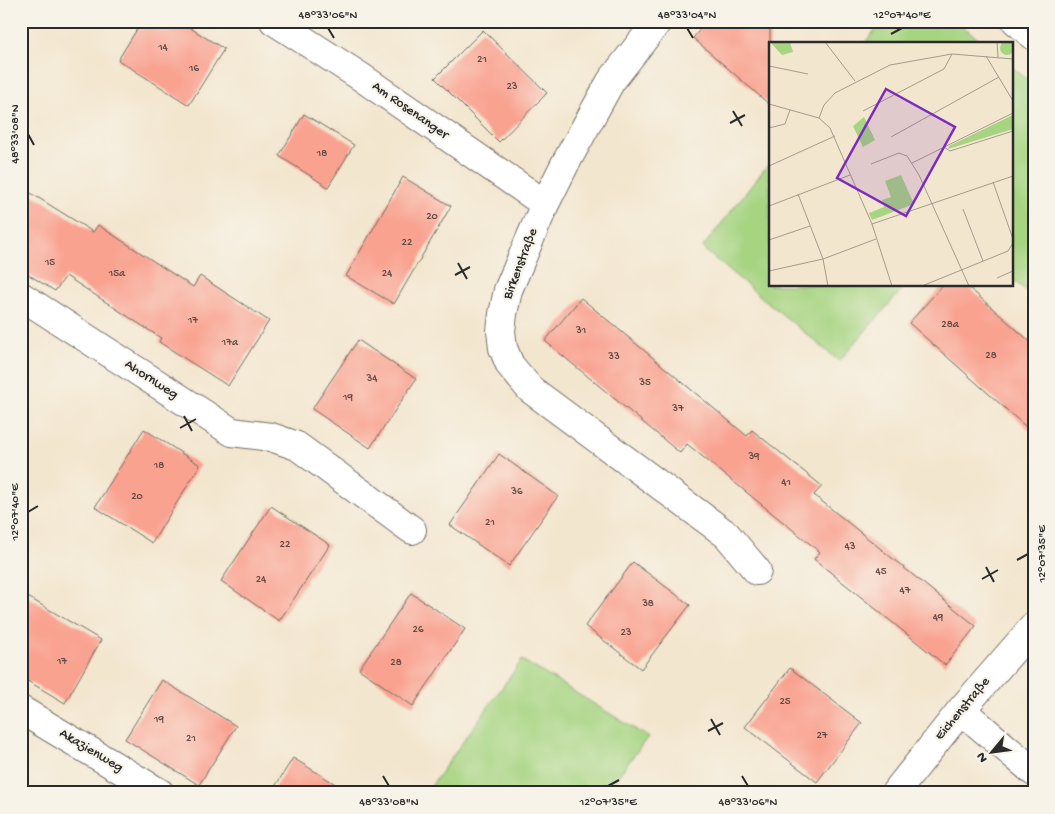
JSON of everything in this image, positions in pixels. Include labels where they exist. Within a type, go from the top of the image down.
[{"type":"street","name":"Am Rosenanger","points":[[274,21],[361,77],[545,204]]},
{"type":"street","name":"Birkenstraße","points":[[658,21],[611,81],[545,204],[508,290],[501,331],[503,348],[510,365],[530,389],[727,535],[757,571]]},
{"type":"street","points":[[1016,21],[1034,36]]},
{"type":"street","name":"Ahornweg","points":[[21,296],[232,432],[271,437],[297,446],[412,530]]},
{"type":"street","name":"Eichenstraße","points":[[895,793],[961,710],[1034,626]]},
{"type":"street","name":"Akazienweg","points":[[21,710],[160,793]]},
{"type":"street","points":[[961,710],[1034,772]]},
{"type":"green space","points":[[882,21],[957,21],[982,42],[866,42]]},
{"type":"green space","points":[[1012,67],[1034,85],[1033,297],[1012,279]]},
{"type":"green space","points":[[769,163],[769,286],[905,286],[839,361],[702,248]]},
{"type":"green space","points":[[522,660],[648,737],[605,793],[426,793]]},
{"type":"building","points":[[142,21],[179,21],[224,49],[189,105],[118,60]]},
{"type":"building","points":[[707,21],[770,21],[769,104],[693,38]]},
{"type":"building","points":[[483,30],[547,93],[499,142],[435,78]]},
{"type":"building","points":[[304,114],[354,145],[328,187],[279,156]]},
{"type":"building","points":[[403,177],[451,206],[394,304],[346,276]]},
{"type":"building","points":[[21,187],[93,232],[98,225],[193,287],[200,276],[269,321],[228,386],[159,342],[161,338],[66,276],[55,291],[21,270]]},
{"type":"building","points":[[942,286],[967,286],[1034,345],[1034,434],[909,323]]},
{"type":"building","points":[[581,298],[747,436],[752,430],[822,486],[814,495],[976,626],[945,665],[814,559],[820,552],[687,444],[680,453],[545,341]]},
{"type":"building","points":[[358,340],[416,379],[370,448],[312,409]]},
{"type":"building","points":[[144,429],[200,465],[152,543],[95,507]]},
{"type":"building","points":[[499,454],[558,496],[509,566],[450,525]]},
{"type":"building","points":[[271,506],[330,545],[279,621],[221,581]]},
{"type":"building","points":[[633,562],[690,605],[641,669],[585,626]]},
{"type":"building","points":[[21,593],[101,640],[65,703],[21,677]]},
{"type":"building","points":[[411,593],[465,629],[413,706],[359,669]]},
{"type":"building","points":[[790,668],[862,723],[817,782],[745,727]]},
{"type":"building","points":[[162,680],[236,726],[199,785],[125,739]]},
{"type":"building","points":[[293,758],[350,793],[271,793]]}]
